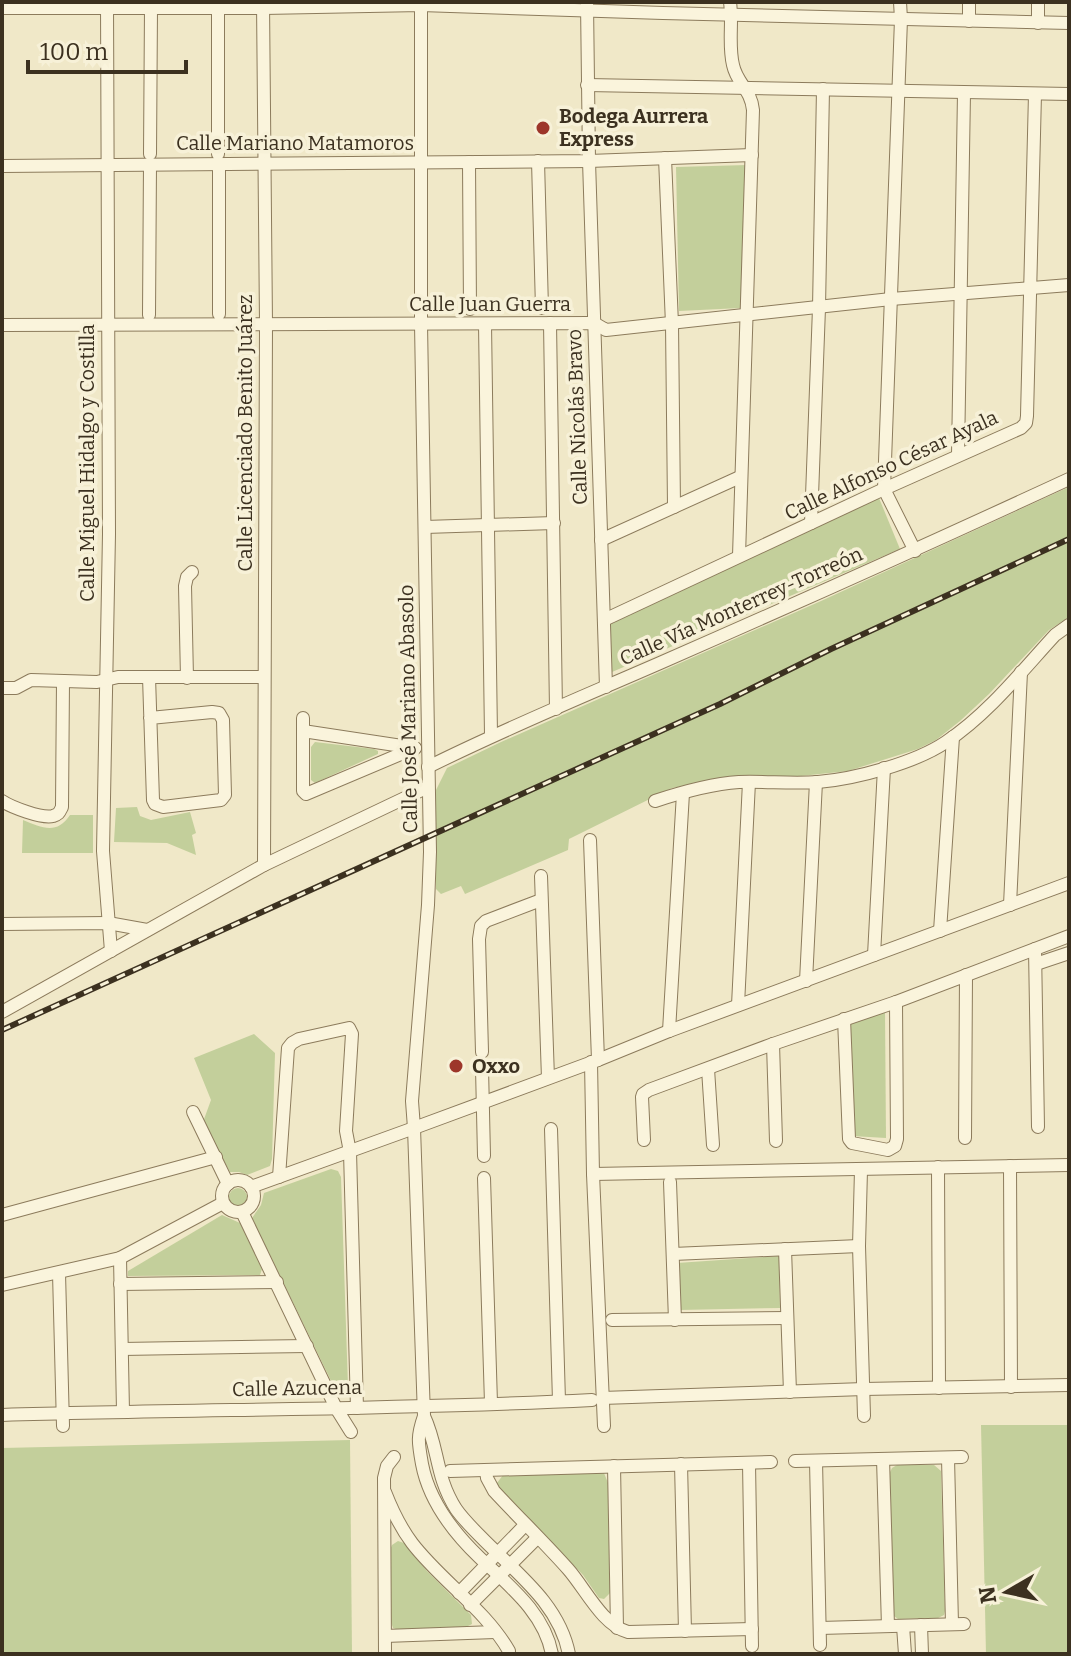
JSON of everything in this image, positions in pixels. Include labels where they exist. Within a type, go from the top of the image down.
[{"type":"street","points":[[900,2],[884,489],[915,551]]},
{"type":"street","points":[[969,2],[969,21]]},
{"type":"street","points":[[1038,2],[1038,23]]},
{"type":"street","points":[[2,8],[20,5],[218,8],[421,3],[731,8],[901,19],[1069,23]]},
{"type":"street","name":"Calle José Mariano Abasolo","points":[[421,3],[421,324],[425,527],[421,748],[428,767],[429,881],[412,1101],[424,1411],[418,1433],[429,1489],[442,1514],[525,1601],[539,1620],[552,1654]]},
{"type":"street","name":"Calle Miguel Hidalgo y Costilla","points":[[107,5],[109,534],[103,851],[111,951]]},
{"type":"street","name":"Calle Licenciado Benito Juárez","points":[[264,5],[264,865]]},
{"type":"street","name":"Calle Nicolás Bravo","points":[[587,6],[606,687]]},
{"type":"street","points":[[149,315],[151,8]]},
{"type":"street","points":[[218,8],[219,314]]},
{"type":"street","points":[[731,8],[732,61],[737,78],[750,94],[753,110],[739,556]]},
{"type":"street","points":[[587,85],[1069,94]]},
{"type":"street","points":[[811,523],[823,89]]},
{"type":"street","points":[[958,455],[964,93]]},
{"type":"street","name":"Calle Alfonso César Ayala","points":[[604,620],[1021,428],[1026,423],[1035,94]]},
{"type":"street","name":"Calle Mariano Matamoros","points":[[2,166],[106,164],[150,159],[218,159],[265,164],[420,163],[752,155]]},
{"type":"street","points":[[665,158],[672,324],[674,507]]},
{"type":"street","points":[[538,161],[542,308]]},
{"type":"street","points":[[469,162],[470,309]]},
{"type":"street","name":"Calle Juan Guerra","points":[[2,325],[594,323],[606,330],[891,299],[1069,285]]},
{"type":"street","points":[[550,323],[556,709]]},
{"type":"street","points":[[485,324],[491,735]]},
{"type":"street","points":[[601,540],[740,477]]},
{"type":"street","name":"Calle Vía Monterrey-Torreón","points":[[428,767],[491,735],[915,551],[1069,479]]},
{"type":"street","points":[[425,527],[554,523]]},
{"type":"street","points":[[187,678],[185,586],[192,572]]},
{"type":"street","points":[[655,801],[716,785],[847,778],[930,751],[953,737],[983,711],[1055,635],[1069,625]]},
{"type":"street","points":[[1010,905],[1021,672]]},
{"type":"street","points":[[2,688],[16,688],[31,680],[97,682],[118,677],[263,677]]},
{"type":"street","points":[[149,677],[150,718],[152,795],[155,804],[163,807],[221,800],[225,795],[223,720],[219,713],[150,718]]},
{"type":"street","points":[[2,801],[43,816],[59,813],[62,807],[63,681]]},
{"type":"street","points":[[303,724],[421,748],[306,794],[303,791],[303,724]]},
{"type":"street","points":[[940,931],[953,737]]},
{"type":"street","points":[[874,955],[884,768]]},
{"type":"street","points":[[738,1005],[749,782]]},
{"type":"street","points":[[806,981],[816,782]]},
{"type":"street","points":[[2,1012],[264,865],[428,787]]},
{"type":"street","points":[[669,1031],[683,793]]},
{"type":"street","points":[[590,840],[597,1399],[604,1426]]},
{"type":"street","points":[[541,876],[548,1078]]},
{"type":"street","points":[[251,1187],[1069,883]]},
{"type":"street","points":[[482,1052],[481,926],[486,921],[541,900]]},
{"type":"street","points":[[2,924],[108,923],[147,930]]},
{"type":"street","points":[[644,1140],[643,1094],[1069,936]]},
{"type":"street","points":[[1035,949],[1038,1127]]},
{"type":"street","points":[[1036,964],[1069,953]]},
{"type":"street","points":[[965,1138],[966,975]]},
{"type":"street","points":[[844,1019],[850,1142],[888,1150],[895,1146],[897,1139],[896,1002]]},
{"type":"street","points":[[279,1177],[288,1048],[299,1039],[345,1027],[350,1029],[346,1131],[350,1152],[357,1408]]},
{"type":"street","points":[[773,1044],[776,1141]]},
{"type":"street","points":[[482,1068],[484,1156]]},
{"type":"street","points":[[708,1069],[713,1145]]},
{"type":"street","points":[[193,1112],[228,1184]]},
{"type":"street","points":[[551,1129],[559,1401]]},
{"type":"street","points":[[2,1215],[216,1157]]},
{"type":"street","points":[[593,1174],[1069,1165]]},
{"type":"street","points":[[1010,1166],[1011,1387]]},
{"type":"street","points":[[938,1167],[939,1388]]},
{"type":"street","points":[[861,1170],[859,1246],[864,1416]]},
{"type":"street","points":[[484,1178],[491,1403]]},
{"type":"street","points":[[237,1180],[251,1187],[254,1202],[251,1207],[242,1212],[233,1212],[223,1203],[222,1193],[228,1184],[237,1180]]},
{"type":"street","points":[[670,1182],[675,1320]]},
{"type":"street","points":[[2,1285],[120,1258],[223,1203]]},
{"type":"street","points":[[242,1212],[336,1408],[351,1432]]},
{"type":"street","points":[[673,1254],[859,1246]]},
{"type":"street","points":[[785,1249],[790,1392]]},
{"type":"street","points":[[120,1258],[123,1411]]},
{"type":"street","points":[[59,1273],[63,1420]]},
{"type":"street","points":[[120,1284],[277,1282]]},
{"type":"street","points":[[612,1320],[787,1318]]},
{"type":"street","points":[[122,1349],[307,1346]]},
{"type":"street","name":"Calle Azucena","points":[[2,1415],[63,1420],[123,1411],[357,1408],[424,1411],[491,1403],[1069,1385]]},
{"type":"street","name":"Calle José Mariano Abasolo","points":[[424,1411],[432,1432],[441,1478],[452,1502],[552,1611],[569,1654]]},
{"type":"street","points":[[385,1652],[385,1471],[394,1457]]},
{"type":"street","points":[[795,1461],[962,1457]]},
{"type":"street","points":[[820,1628],[958,1624],[948,1458]]},
{"type":"street","points":[[883,1459],[888,1626]]},
{"type":"street","points":[[816,1461],[820,1645]]},
{"type":"street","points":[[450,1471],[771,1462]]},
{"type":"street","points":[[749,1463],[752,1646]]},
{"type":"street","points":[[681,1464],[685,1631]]},
{"type":"street","points":[[614,1466],[617,1628]]},
{"type":"street","points":[[486,1470],[494,1491],[568,1569],[605,1618],[617,1628],[628,1632],[752,1629]]},
{"type":"street","points":[[385,1492],[397,1520],[413,1545],[509,1651]]},
{"type":"street","points":[[459,1593],[525,1525]]},
{"type":"street","points":[[470,1605],[537,1538]]},
{"type":"street","points":[[539,1620],[552,1611]]},
{"type":"street","points":[[921,1625],[922,1654]]},
{"type":"street","points":[[903,1626],[905,1654]]},
{"type":"street","points":[[385,1636],[495,1632]]},
{"type":"green space","points":[[747,165],[741,308],[679,311],[676,167]]},
{"type":"green space","points":[[1069,487],[1069,617],[1049,630],[989,694],[936,740],[918,749],[848,771],[801,776],[739,776],[672,788],[569,839],[568,850],[465,894],[461,886],[441,894],[436,889],[436,790],[447,768]]},
{"type":"green space","points":[[879,498],[900,549],[612,672],[610,624]]},
{"type":"green space","points":[[315,742],[374,749],[378,754],[315,783],[311,780],[311,747]]},
{"type":"green space","points":[[137,807],[140,816],[151,820],[190,812],[196,833],[192,835],[196,855],[167,843],[114,842],[116,808]]},
{"type":"green space","points":[[70,815],[93,815],[93,853],[22,853],[23,820],[49,828],[60,825]]},
{"type":"green space","points":[[885,1011],[886,1138],[852,1136],[849,1025]]},
{"type":"green space","points":[[254,1034],[275,1053],[272,1159],[270,1166],[247,1175],[230,1172],[203,1122],[211,1100],[194,1058]]},
{"type":"green space","points":[[331,1169],[338,1171],[341,1177],[348,1386],[342,1392],[335,1389],[252,1218],[261,1205],[264,1193]]},
{"type":"green space","points":[[238,1188],[247,1197],[238,1206],[229,1197]]},
{"type":"green space","points":[[222,1215],[240,1223],[262,1269],[260,1275],[128,1276],[128,1271]]},
{"type":"green space","points":[[779,1256],[780,1308],[679,1310],[677,1263]]},
{"type":"green space","points":[[981,1425],[1069,1425],[1069,1654],[986,1654]]},
{"type":"green space","points":[[350,1440],[352,1654],[2,1654],[2,1448]]},
{"type":"green space","points":[[897,1465],[934,1465],[941,1471],[945,1611],[938,1618],[898,1619],[894,1616],[889,1474]]},
{"type":"green space","points":[[604,1473],[608,1483],[610,1593],[604,1599],[599,1598],[583,1575],[497,1483],[503,1475]]},
{"type":"green space","points":[[398,1541],[404,1543],[471,1615],[472,1624],[466,1627],[393,1628],[390,1550]]},
{"type":"railway","points":[[2,1030],[720,704],[1069,539]]},
{"type":"place","name":"Bodega Aurrera Express","points":[[543,128]]},
{"type":"place","name":"Oxxo","points":[[456,1066]]}]
